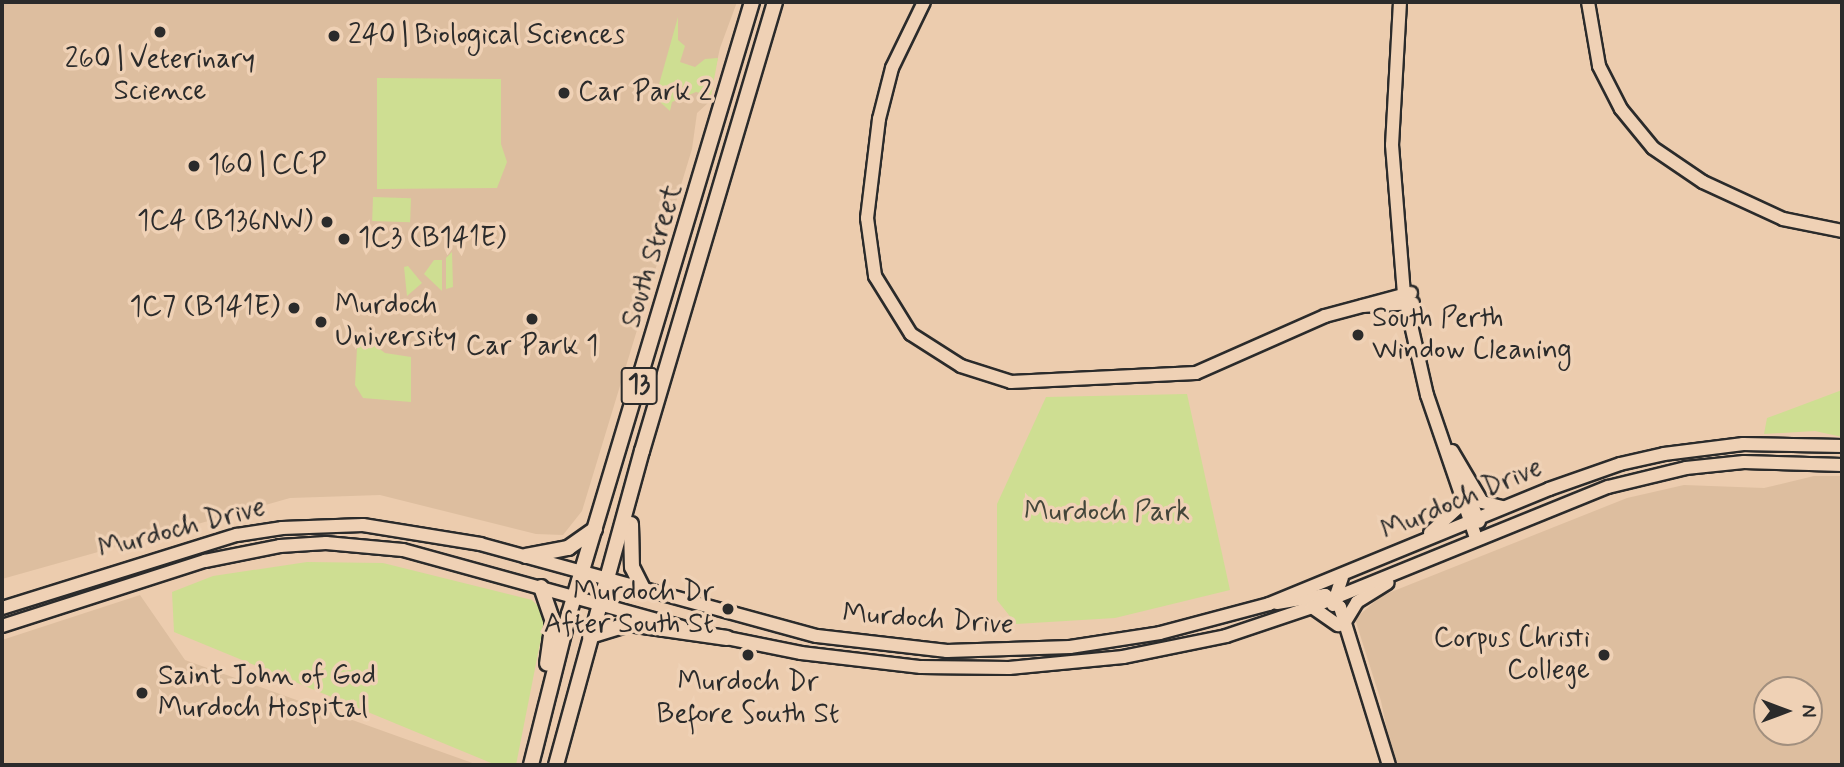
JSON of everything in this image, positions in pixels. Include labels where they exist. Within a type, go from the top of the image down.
[{"type":"highway","name":"South Street","points":[[532,760],[582,572],[752,2]]},
{"type":"highway","name":"South Street","points":[[556,765],[642,451],[775,2]]},
{"type":"highway","points":[[642,451],[640,488],[628,544],[635,578],[644,592]]},
{"type":"highway","points":[[526,556],[579,544],[596,528]]},
{"type":"highway","points":[[532,760],[553,629],[548,596],[541,587]]},
{"type":"highway","points":[[590,636],[629,625],[727,638]]},
{"type":"main road","points":[[924,2],[888,81],[878,118],[867,218],[875,276],[911,334],[961,366],[1011,382],[1196,373],[1325,316],[1409,298]]},
{"type":"main road","points":[[1400,2],[1392,145],[1409,298],[1427,395],[1462,504],[1474,520]]},
{"type":"main road","points":[[1406,2],[1399,156],[1409,298],[1452,452],[1480,536]]},
{"type":"main road","points":[[1588,2],[1604,77],[1620,109],[1653,148],[1687,173],[1773,215],[1842,232]]},
{"type":"main road","name":"Murdoch Drive","points":[[2,608],[207,542],[282,528],[331,525],[407,529],[526,556],[644,592],[817,636],[913,649],[976,652],[1117,641],[1269,604],[1342,577],[1582,477],[1664,453],[1743,444],[1842,446]]},
{"type":"main road","points":[[1452,452],[1482,502],[1496,508],[1509,506]]},
{"type":"main road","name":"Murdoch Drive","points":[[2,626],[205,561],[280,546],[326,543],[403,550],[727,638],[886,663],[1020,668],[1157,651],[1226,636],[1335,599],[1480,536],[1584,495],[1686,468],[1744,462],[1842,465]]},
{"type":"main road","points":[[1374,563],[1446,522],[1462,504]]},
{"type":"main road","points":[[1342,624],[1357,602],[1410,567]]},
{"type":"main road","points":[[1342,577],[1335,599],[1383,765]]},
{"type":"main road","points":[[1269,604],[1315,595],[1335,599]]},
{"type":"main road","points":[[1312,607],[1342,624],[1390,765]]},
{"type":"main road","points":[[2,632],[18,621]]},
{"type":"shaded area","name":"Murdoch University","points":[[2,2],[737,2],[720,48],[708,103],[697,113],[692,149],[582,511],[563,535],[536,534],[380,495],[290,498],[2,579]]},
{"type":"shaded area","name":"Corpus Christi College","points":[[1814,476],[1842,476],[1842,765],[1394,765],[1381,701],[1355,619],[1381,596],[1627,498],[1684,485],[1764,488]]},
{"type":"shaded area","name":"Saint John of God Murdoch Hospital","points":[[140,595],[185,660],[478,765],[2,765],[2,640]]},
{"type":"green space","points":[[678,17],[678,40],[685,46],[680,62],[695,67],[705,59],[718,58],[711,96],[696,92],[672,102],[670,111],[661,103],[658,88]]},
{"type":"green space","points":[[377,78],[501,79],[501,144],[507,162],[497,188],[377,189]]},
{"type":"green space","points":[[373,197],[411,198],[410,222],[372,221]]},
{"type":"green space","points":[[452,252],[453,287],[446,289],[446,258]]},
{"type":"green space","points":[[434,260],[442,260],[442,291],[424,274]]},
{"type":"green space","points":[[408,266],[422,283],[407,296],[404,267]]},
{"type":"green space","points":[[369,341],[385,353],[411,357],[411,402],[363,398],[355,385],[357,348]]},
{"type":"green space","points":[[1842,390],[1842,437],[1815,431],[1764,434],[1767,418]]},
{"type":"green space","name":"Murdoch Park","points":[[1187,394],[1230,590],[1115,618],[1016,624],[997,600],[997,504],[1046,397]]},
{"type":"green space","points":[[307,562],[383,563],[532,600],[542,610],[544,623],[516,765],[496,765],[174,632],[172,592],[213,576]]},
{"type":"place","name":"260 | Veterinary Science","points":[[160,32]]},
{"type":"place","name":"240 | Biological Sciences","points":[[334,36]]},
{"type":"place","name":"Car Park 2","points":[[564,93]]},
{"type":"place","name":"160 | CCP","points":[[194,166]]},
{"type":"place","name":"1C4 (B136NW)","points":[[327,222]]},
{"type":"place","name":"1C3 (B141E)","points":[[344,239]]},
{"type":"place","name":"1C7 (B141E)","points":[[294,308]]},
{"type":"place","name":"Car Park 1","points":[[532,319]]},
{"type":"place","name":"Murdoch University","points":[[321,322]]},
{"type":"place","name":"South Perth Window Cleaning","points":[[1358,335]]},
{"type":"place","name":"Murdoch Dr After South St","points":[[728,609]]},
{"type":"place","name":"Murdoch Dr Before South St","points":[[748,655]]},
{"type":"place","name":"Corpus Christi College","points":[[1604,655]]},
{"type":"place","name":"Saint John of God Murdoch Hospital","points":[[142,693]]}]
